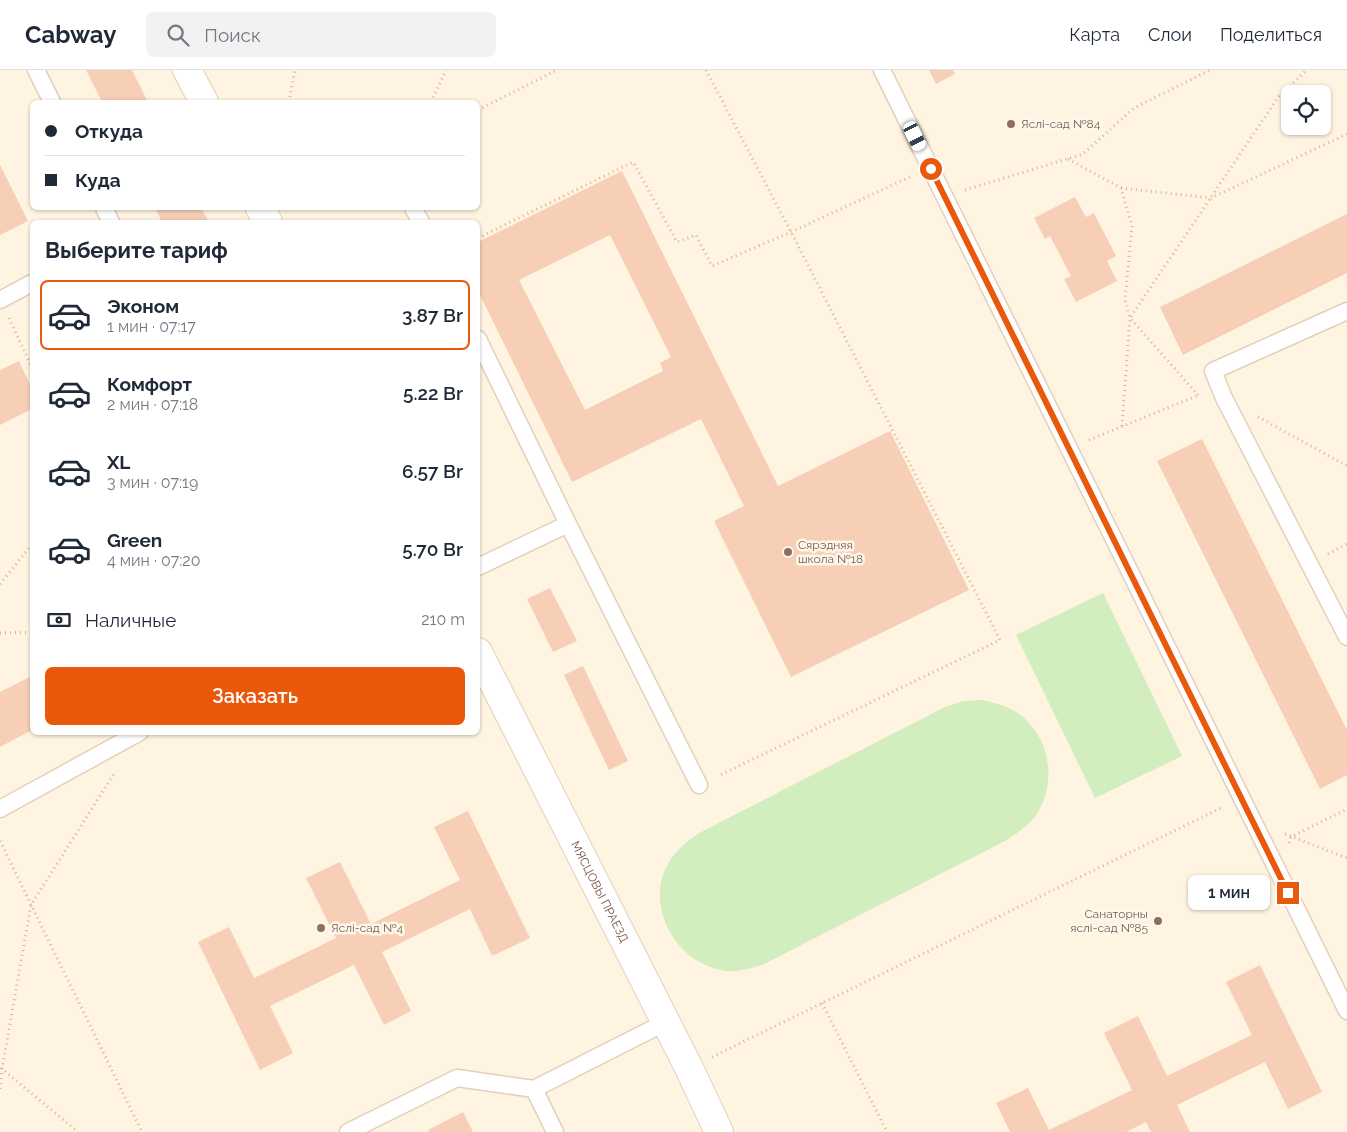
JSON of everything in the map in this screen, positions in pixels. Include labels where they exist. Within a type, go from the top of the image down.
[{"type":"street","points":[[187,70],[203,100]]},
{"type":"street","name":"МЯСЦОВЫ ПРАЕЗД","points":[[480,656],[689,1068],[718,1132]]},
{"type":"lane","points":[[36,70],[51,100]]},
{"type":"lane","points":[[882,70],[1347,1011]]},
{"type":"lane","points":[[0,300],[30,284]]},
{"type":"lane","points":[[1347,311],[1213,371],[1347,637]]},
{"type":"lane","points":[[480,343],[699,785]]},
{"type":"lane","points":[[480,566],[568,524]]},
{"type":"lane","points":[[0,809],[135,735]]},
{"type":"lane","points":[[348,1132],[368,1127],[457,1078],[534,1090],[666,1022]]},
{"type":"lane","points":[[534,1090],[555,1132]]},
{"type":"path","points":[[289,100],[295,70]]},
{"type":"path","points":[[433,100],[446,70]]},
{"type":"path","points":[[480,109],[557,70]]},
{"type":"path","points":[[699,785],[1000,640],[792,232],[706,70]]},
{"type":"path","points":[[945,196],[1083,154],[1134,108],[1210,70]]},
{"type":"path","points":[[1130,318],[1279,96],[1307,70]]},
{"type":"path","points":[[1068,159],[1121,188],[1211,198],[1347,134]]},
{"type":"path","points":[[480,237],[633,162],[677,242],[696,235],[712,266],[792,232],[916,174],[931,169]]},
{"type":"path","points":[[1121,188],[1132,226],[1125,300],[1130,318],[1122,426]]},
{"type":"path","points":[[0,300],[30,364]]},
{"type":"path","points":[[1130,318],[1198,395]]},
{"type":"path","points":[[1069,448],[1198,395],[1222,392],[1347,466]]},
{"type":"path","points":[[0,584],[30,546]]},
{"type":"path","points":[[0,633],[30,632]]},
{"type":"path","points":[[0,1089],[1,1068],[32,905],[138,735]]},
{"type":"path","points":[[689,1068],[1241,798]]},
{"type":"path","points":[[1291,836],[1347,809]]},
{"type":"path","points":[[1253,822],[1347,858]]},
{"type":"path","points":[[1281,878],[1291,836]]},
{"type":"path","points":[[0,841],[142,1132]]},
{"type":"path","points":[[822,1003],[887,1132]]},
{"type":"path","points":[[1,1068],[78,1132]]},
{"type":"green space","points":[[1103,593],[1182,756],[1095,798],[1016,635]]},
{"type":"green space","points":[[982,700],[1018,713],[1029,723],[1044,747],[1048,775],[1047,789],[1043,802],[1030,823],[1007,840],[755,967],[727,971],[710,967],[696,960],[672,936],[665,921],[660,889],[664,872],[671,859],[691,839],[703,831],[945,707],[963,701]]},
{"type":"building","points":[[86,70],[132,70],[147,100],[101,100]]},
{"type":"building","points":[[929,70],[953,70],[955,74],[936,84]]},
{"type":"building","points":[[0,165],[28,221],[0,235]]},
{"type":"building","points":[[622,171],[778,486],[890,431],[969,590],[791,677],[714,521],[744,506],[701,419],[572,482],[480,295],[480,241]],"holes":[[[610,235],[671,357],[660,363],[663,371],[585,410],[519,280]]]},
{"type":"building","points":[[1075,197],[1086,217],[1094,213],[1116,256],[1107,261],[1117,281],[1076,302],[1064,279],[1071,276],[1050,236],[1045,239],[1034,218]]},
{"type":"building","points":[[156,210],[202,210],[208,220],[161,220]]},
{"type":"building","points":[[1347,214],[1347,273],[1183,355],[1160,307]]},
{"type":"building","points":[[19,361],[30,385],[30,410],[0,425],[0,370]]},
{"type":"building","points":[[1202,439],[1347,730],[1347,775],[1320,789],[1157,461]]},
{"type":"building","points":[[550,588],[577,641],[553,652],[527,599]]},
{"type":"building","points":[[583,666],[628,761],[609,770],[564,675]]},
{"type":"building","points":[[30,677],[30,731],[0,747],[0,692]]},
{"type":"building","points":[[468,811],[530,938],[492,956],[470,909],[382,952],[411,1011],[384,1025],[354,965],[270,1006],[293,1053],[260,1070],[198,942],[229,927],[254,978],[336,938],[306,878],[340,862],[371,924],[460,880],[434,827]]},
{"type":"building","points":[[1260,965],[1322,1092],[1288,1109],[1265,1062],[1177,1105],[1190,1132],[1151,1132],[1146,1122],[1126,1132],[1010,1132],[996,1103],[1028,1088],[1049,1130],[1132,1090],[1104,1033],[1138,1016],[1167,1076],[1252,1035],[1226,982]]},
{"type":"building","points":[[463,1112],[473,1132],[429,1132],[428,1130]]},
{"type":"place","name":"Яслі-сад №84","points":[[1011,124]]},
{"type":"place","name":"Сярэдняя школа №18","points":[[788,552]]},
{"type":"place","name":"Санаторны яслі-сад №85","points":[[1158,921]]},
{"type":"place","name":"Яслі-сад №4","points":[[321,928]]},
{"type":"route","points":[[931,169],[1288,893]]}]
